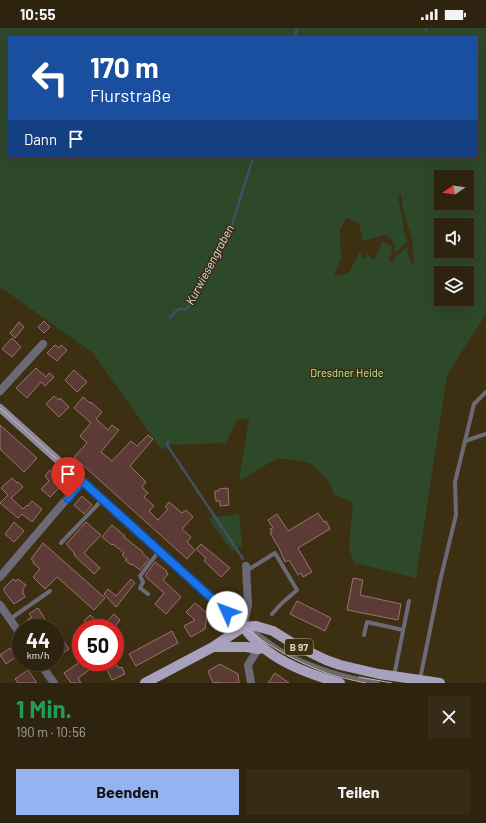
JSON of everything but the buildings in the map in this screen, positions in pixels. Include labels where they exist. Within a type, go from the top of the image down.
[{"type":"main road","points":[[0,408],[243,626],[213,647],[145,683]]},
{"type":"main road","name":"B 97","points":[[243,626],[256,626],[273,631],[297,646],[340,665],[394,676],[440,683]]},
{"type":"main road","name":"B 97","points":[[243,626],[260,648],[297,669],[340,683]]},
{"type":"main road","points":[[213,647],[260,648]]},
{"type":"street","points":[[0,391],[43,344]]},
{"type":"street","points":[[0,578],[82,481]]},
{"type":"street","points":[[243,626],[248,605],[246,569]]},
{"type":"street","points":[[0,605],[12,622]]},
{"type":"street","points":[[251,683],[248,665],[260,648]]},
{"type":"street","points":[[45,671],[54,683]]},
{"type":"lane","points":[[420,679],[440,581],[456,515],[455,482],[464,441],[474,404],[486,392]]},
{"type":"lane","points":[[464,441],[486,434]]},
{"type":"lane","points":[[61,543],[103,500]]},
{"type":"lane","points":[[148,594],[140,588],[143,582],[140,576],[159,550]]},
{"type":"lane","points":[[246,569],[275,553],[298,590],[281,604],[272,614]]},
{"type":"lane","points":[[10,619],[50,591]]},
{"type":"lane","points":[[394,676],[409,601]]},
{"type":"lane","points":[[364,635],[367,622],[403,630]]},
{"type":"lane","points":[[243,626],[287,653],[335,674],[378,683]]},
{"type":"lane","points":[[260,648],[287,653]]},
{"type":"green space","name":"Dresdner Heide","points":[[0,28],[486,28],[486,314],[447,375],[416,578],[354,563],[349,548],[353,502],[334,495],[328,480],[310,463],[289,459],[276,459],[239,481],[249,418],[237,420],[226,443],[169,445],[162,450],[93,353],[0,287]],"holes":[[[401,194],[403,209],[412,240],[414,263],[412,264],[407,251],[408,246],[391,262],[388,258],[391,256],[392,247],[382,241],[376,258],[371,259],[367,253],[366,258],[363,259],[360,251],[349,273],[334,276],[342,256],[340,229],[347,218],[359,223],[363,241],[385,235],[388,237],[393,243],[394,254],[407,242],[403,228],[398,195]]]},
{"type":"green space","points":[[239,514],[242,546],[232,551],[208,518]]},
{"type":"waterway","name":"Kurwiesengraben","points":[[295,36],[297,28]]},
{"type":"waterway","name":"Kurwiesengraben","points":[[170,318],[178,309],[187,309],[230,231],[254,158]]},
{"type":"waterway","points":[[168,441],[167,445],[243,559]]},
{"type":"tram line","points":[[0,408],[243,627],[302,663],[334,675],[366,683]]},
{"type":"tram line","points":[[359,677],[392,683]]},
{"type":"route","points":[[68,498],[82,481],[227,612]]}]
